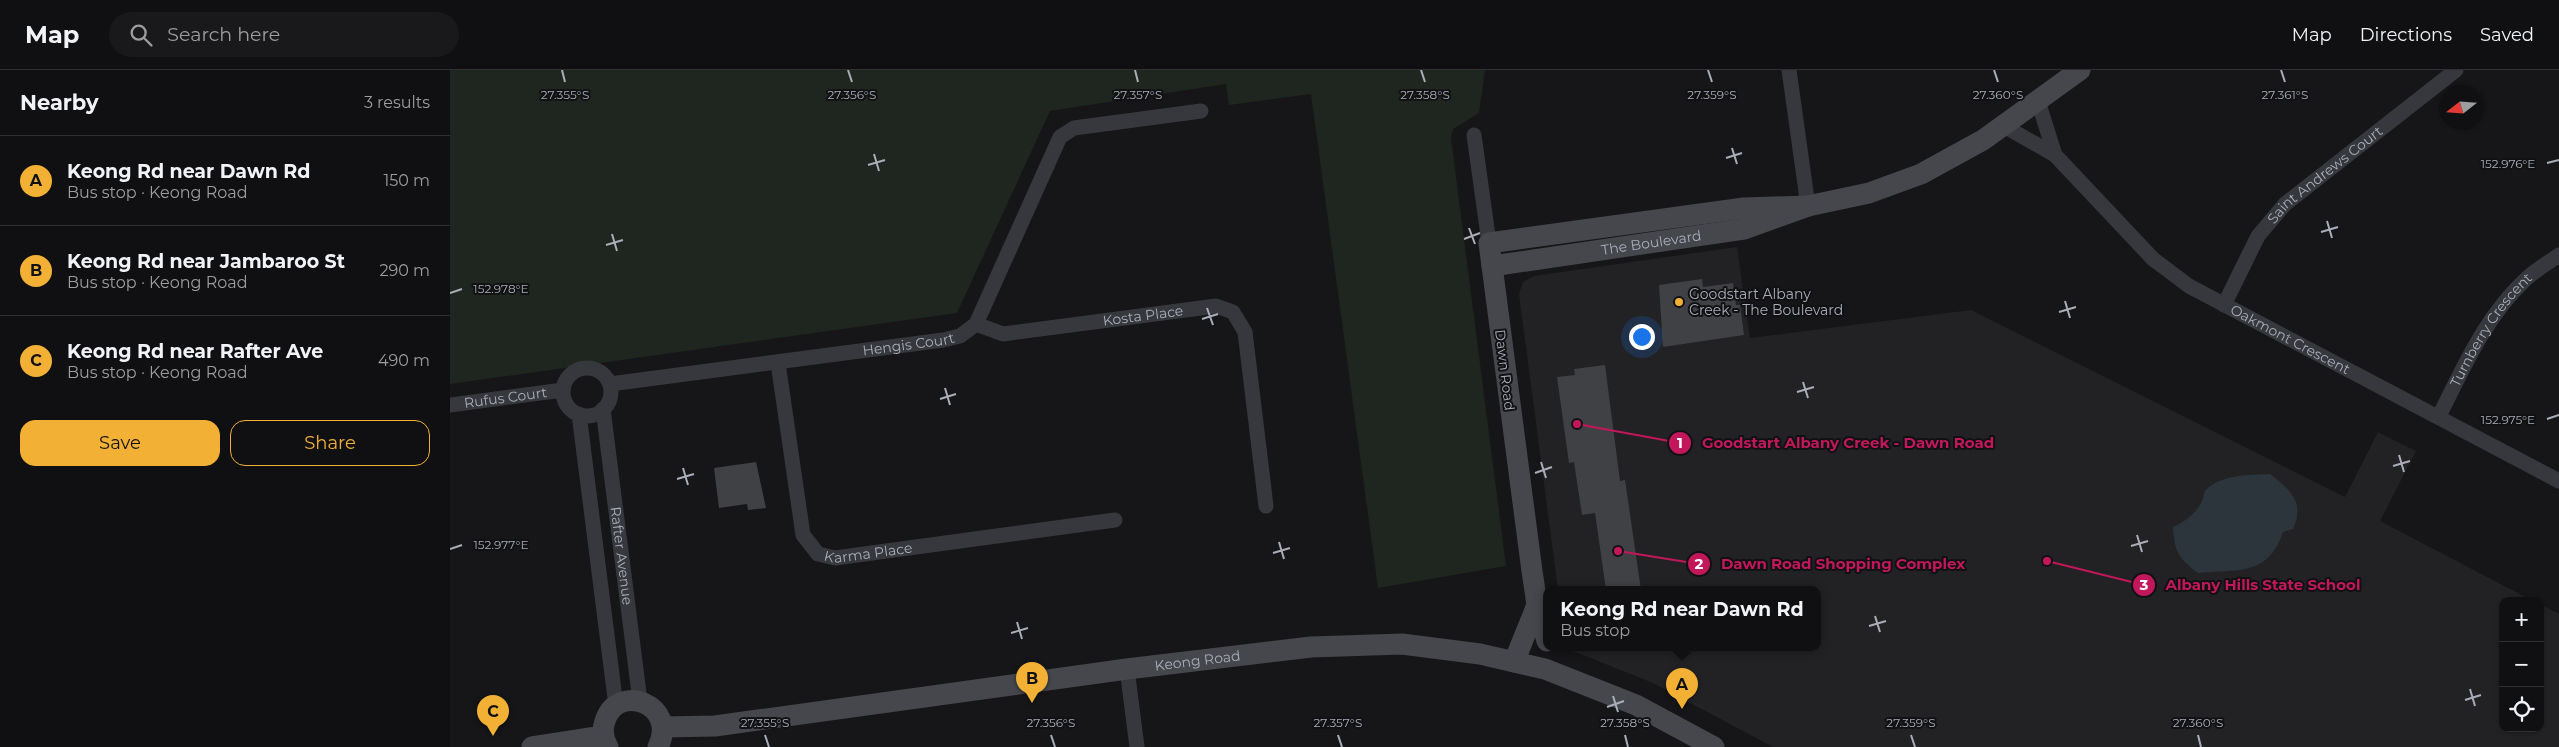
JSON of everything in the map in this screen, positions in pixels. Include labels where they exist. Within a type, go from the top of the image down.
[{"type":"street","points":[[1789,70],[1808,206]]},
{"type":"street","name":"The Boulevard","points":[[1492,266],[1744,229],[1808,206],[1869,193],[1921,174],[2004,126],[2080,70]]},
{"type":"street","name":"Saint Andrews Court","points":[[2224,305],[2258,236],[2285,204],[2456,70]]},
{"type":"street","name":"Oakmont Crescent","points":[[2038,101],[2055,155]]},
{"type":"street","points":[[976,324],[1060,137],[1074,128],[1201,111]]},
{"type":"street","name":"Oakmont Crescent","points":[[2004,126],[2055,155],[2153,259],[2189,286],[2559,481]]},
{"type":"street","name":"Dawn Road","points":[[1474,135],[1537,605],[1543,627]]},
{"type":"street","name":"The Boulevard","points":[[1489,243],[1744,208],[1808,206]]},
{"type":"street","name":"Turnberry Crescent","points":[[2438,416],[2478,341],[2500,305],[2525,279],[2559,255]]},
{"type":"street","name":"Kosta Place","points":[[976,324],[1003,334],[1216,306],[1233,312],[1245,332],[1266,506]]},
{"type":"street","name":"Hengis Court","points":[[610,384],[943,340],[960,336],[976,324]]},
{"type":"street","name":"Karma Place","points":[[778,362],[803,535],[818,554],[835,558],[1115,520]]},
{"type":"street","points":[[603,410],[592,415],[579,414],[567,405],[563,390],[568,377],[573,372],[587,367],[601,372],[610,384]]},
{"type":"street","name":"Rafter Avenue","points":[[610,384],[610,398],[603,410],[640,701]]},
{"type":"street","name":"Rufus Court","points":[[450,405],[563,390]]},
{"type":"street","name":"Rafter Avenue","points":[[579,414],[616,706]]},
{"type":"street","name":"Dawn Road","points":[[1514,662],[1537,605]]},
{"type":"street","name":"Keong Road","points":[[640,701],[656,710],[661,737],[715,726],[1128,669],[1311,647],[1402,644],[1480,654],[1556,673],[1636,705],[1714,747]]},
{"type":"street","points":[[1550,651],[1556,673]]},
{"type":"street","points":[[1128,669],[1137,747]]},
{"type":"street","points":[[532,747],[606,742],[605,719],[616,706],[623,702],[640,701]]},
{"type":"shaded area","points":[[450,70],[1485,70],[1479,113],[1453,129],[1451,138],[1506,566],[1378,588],[1311,94],[1229,105],[1226,84],[1050,111],[957,313],[450,384]]},
{"type":"shaded area","points":[[1737,247],[1750,338],[1971,310],[2345,497],[2378,432],[2416,451],[2380,521],[2525,597],[2499,597],[2499,732],[2544,732],[2544,606],[2559,614],[2559,747],[1773,747],[1653,683],[1573,651],[1821,651],[1821,586],[1557,586],[1519,294],[1523,282],[1534,276]]},
{"type":"shaded area","points":[[2270,474],[2290,492],[2297,504],[2296,520],[2293,529],[2283,532],[2277,547],[2260,564],[2238,570],[2198,573],[2179,554],[2176,548],[2173,527],[2194,513],[2203,500],[2205,491],[2212,485],[2236,476]]},
{"type":"building","points":[[1702,279],[1703,287],[1733,283],[1736,305],[1740,305],[1744,335],[1663,347],[1659,285]]},
{"type":"building","points":[[1605,365],[1620,481],[1625,480],[1640,586],[1605,586],[1595,513],[1582,515],[1574,462],[1569,463],[1557,377],[1575,375],[1574,369]]},
{"type":"building","points":[[756,462],[766,508],[748,510],[747,504],[719,508],[714,468]]},
{"type":"place","name":"Goodstart Albany Creek - The Boulevard","points":[[1679,302]]},
{"type":"place","name":"Goodstart Albany Creek - Dawn Road","points":[[1577,424]]},
{"type":"place","name":"Dawn Road Shopping Complex","points":[[1618,551]]},
{"type":"place","name":"Albany Hills State School","points":[[2047,561]]},
{"type":"place","name":"Keong Rd near Jambaroo St","points":[[1032,703]]},
{"type":"place","name":"Keong Rd near Dawn Rd","points":[[1682,709]]},
{"type":"place","name":"Keong Rd near Rafter Ave","points":[[493,736]]}]
